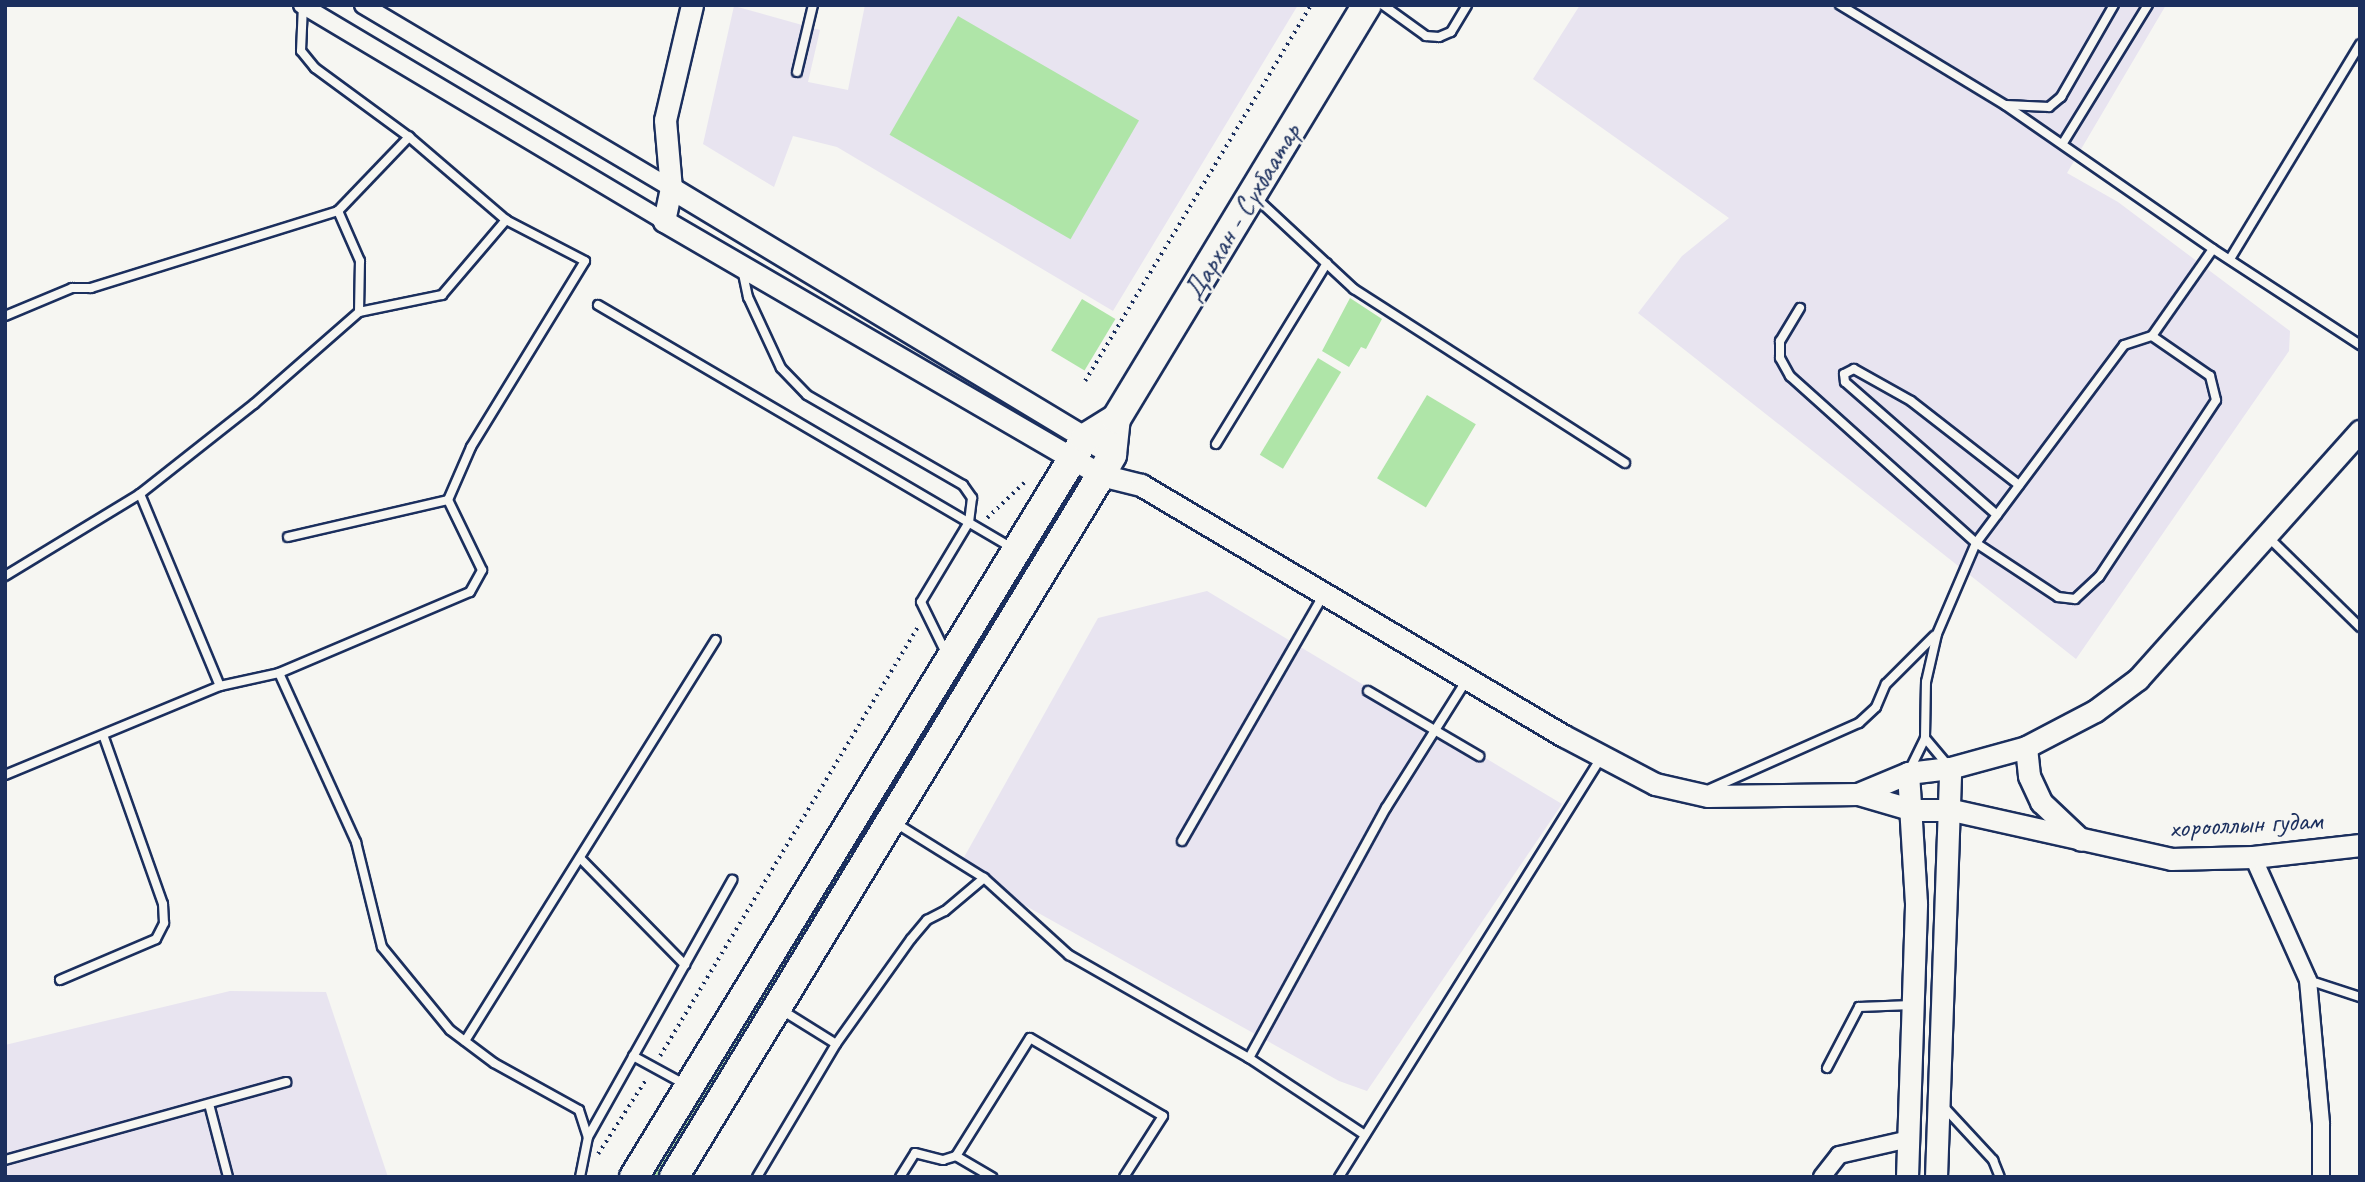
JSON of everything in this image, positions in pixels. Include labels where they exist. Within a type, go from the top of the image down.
[{"type":"highway","name":"Дархан - Сүхбаатар","points":[[1116,419],[1367,5]]},
{"type":"highway","points":[[634,1177],[1078,448],[1116,419]]},
{"type":"highway","points":[[674,1177],[1107,465],[1116,419]]},
{"type":"main road","points":[[692,5],[665,120],[671,188],[664,221],[1078,448],[1467,678],[1655,784],[1697,794],[1800,798],[1858,794],[1908,773],[1950,768],[2026,747],[2095,711],[2138,679],[2360,431]]},
{"type":"main road","points":[[671,188],[1078,448]]},
{"type":"main road","points":[[2026,747],[2029,776],[2042,802],[2082,842]]},
{"type":"main road","points":[[1936,1177],[1951,810],[1950,768]]},
{"type":"main road","points":[[1907,1177],[1913,1005],[1913,810],[1908,773]]},
{"type":"main road","name":"хорооллын гудам","points":[[1858,794],[1913,810],[1951,810],[2082,842],[2171,859],[2253,857],[2360,845]]},
{"type":"street","points":[[363,5],[671,188]]},
{"type":"street","points":[[303,6],[664,221]]},
{"type":"street","points":[[2253,857],[2308,980],[2321,1177]]},
{"type":"street","points":[[1822,1177],[1839,1155],[1909,1139]]},
{"type":"lane","points":[[797,72],[813,5]]},
{"type":"lane","points":[[1383,5],[1426,36],[1440,37],[1451,32],[1467,5]]},
{"type":"lane","points":[[1840,5],[2006,105],[2213,249],[2360,345]]},
{"type":"lane","points":[[2006,105],[2049,107],[2061,97],[2114,5]]},
{"type":"lane","points":[[2063,143],[2148,5]]},
{"type":"lane","points":[[5,775],[220,686],[279,673],[470,592],[482,570],[448,500],[471,447],[585,261],[506,220],[410,137],[308,60],[301,51],[303,6]]},
{"type":"lane","points":[[2230,260],[2360,44]]},
{"type":"lane","points":[[5,316],[72,288],[91,288],[338,211],[410,137]]},
{"type":"lane","points":[[1252,194],[1354,289],[1625,463]]},
{"type":"lane","points":[[338,211],[359,261],[359,312]]},
{"type":"lane","points":[[5,576],[140,494],[359,312],[442,295],[506,220]]},
{"type":"lane","points":[[1908,773],[1924,738],[1926,682],[1937,634],[1976,543],[2124,345],[2152,336],[2213,249]]},
{"type":"lane","points":[[1216,444],[1326,263]]},
{"type":"lane","points":[[742,266],[748,297],[781,368],[807,395],[963,485],[972,498],[973,525],[920,602],[950,659]]},
{"type":"lane","points":[[598,305],[1016,550]]},
{"type":"lane","points":[[1800,308],[1780,341],[1780,358],[1790,376],[1976,543],[2058,597],[2075,598],[2086,593],[2216,400],[2210,376],[2152,336]]},
{"type":"lane","points":[[1997,514],[1845,382],[1844,374],[1854,369],[1912,401],[2019,485]]},
{"type":"lane","points":[[140,494],[220,686]]},
{"type":"lane","points":[[288,537],[448,500]]},
{"type":"lane","points":[[2267,536],[2360,627]]},
{"type":"lane","points":[[1182,841],[1324,594]]},
{"type":"lane","points":[[1697,794],[1859,723],[1876,707],[1886,684],[1937,634]]},
{"type":"lane","points":[[465,1041],[716,640]]},
{"type":"lane","points":[[279,673],[356,842],[382,947],[450,1030],[494,1063],[579,1110],[588,1137]]},
{"type":"lane","points":[[1249,1058],[1386,808],[1467,678]]},
{"type":"lane","points":[[1368,691],[1479,756]]},
{"type":"lane","points":[[60,980],[156,939],[164,923],[163,904],[103,735]]},
{"type":"lane","points":[[1924,738],[1950,768]]},
{"type":"lane","points":[[1339,1177],[1602,756]]},
{"type":"lane","points":[[891,820],[984,878],[1069,955],[1249,1058],[1365,1135]]},
{"type":"lane","points":[[580,858],[685,965]]},
{"type":"lane","points":[[757,1177],[836,1044],[928,920],[946,911],[984,878]]},
{"type":"lane","points":[[580,1177],[585,1168],[588,1137],[732,880]]},
{"type":"lane","points":[[2308,980],[2360,997]]},
{"type":"lane","points":[[1827,1068],[1859,1007],[1913,1005]]},
{"type":"lane","points":[[778,1008],[836,1044]]},
{"type":"lane","points":[[900,1177],[915,1153],[943,1160],[956,1156],[1030,1038],[1163,1116],[1124,1177]]},
{"type":"lane","points":[[633,1056],[689,1086]]},
{"type":"lane","points":[[5,1160],[286,1082]]},
{"type":"lane","points":[[1939,1102],[1993,1160],[2000,1177]]},
{"type":"lane","points":[[209,1104],[228,1177]]},
{"type":"lane","points":[[956,1156],[992,1177]]},
{"type":"path","points":[[1084,381],[1311,5]]},
{"type":"path","points":[[973,525],[1025,482]]},
{"type":"path","points":[[585,1168],[606,1146],[925,615]]},
{"type":"shaded area","points":[[865,5],[1298,5],[1113,311],[837,147],[793,136],[774,187],[703,144],[734,6],[820,30],[808,82],[848,90]]},
{"type":"shaded area","points":[[1580,5],[2166,5],[2067,173],[2118,202],[2290,331],[2289,351],[2076,659],[1638,313],[1682,256],[1729,218],[1533,79]]},
{"type":"shaded area","points":[[1207,591],[1562,804],[1367,1091],[1339,1081],[958,868],[1098,618]]},
{"type":"shaded area","points":[[230,991],[326,992],[388,1177],[5,1177],[5,1045]]},
{"type":"green space","points":[[958,16],[1139,120],[1070,239],[890,135]]},
{"type":"green space","points":[[1350,298],[1382,319],[1366,349],[1361,347],[1349,367],[1322,351]]},
{"type":"green space","points":[[1082,299],[1115,319],[1085,371],[1051,350]]},
{"type":"green space","points":[[1318,358],[1341,372],[1283,469],[1260,455]]},
{"type":"green space","points":[[1427,395],[1476,424],[1426,508],[1377,478]]},
{"type":"green space","points":[[1054,509],[1063,516],[662,1177],[646,1177]]}]
